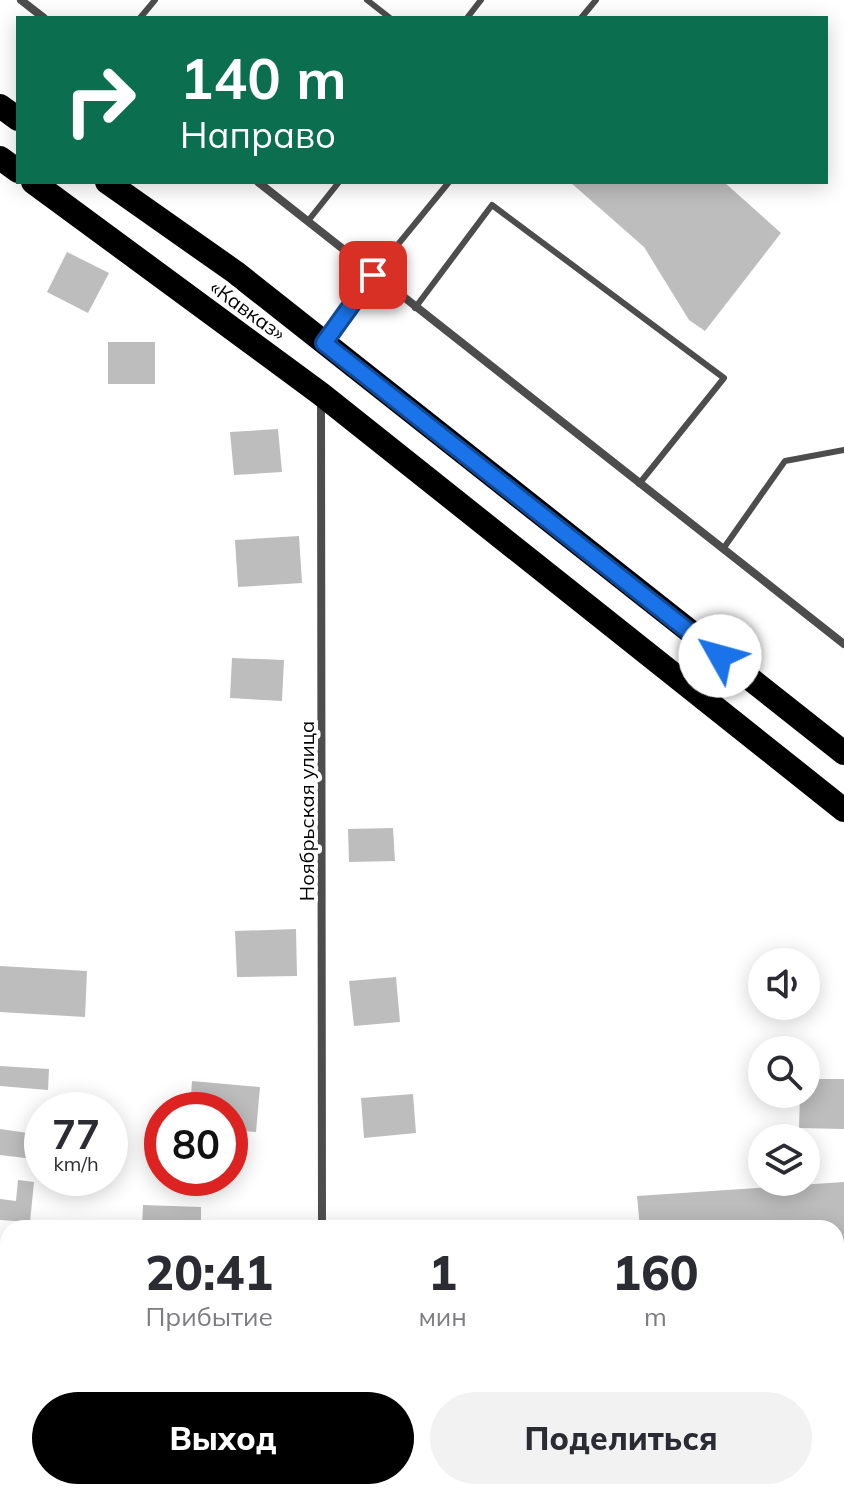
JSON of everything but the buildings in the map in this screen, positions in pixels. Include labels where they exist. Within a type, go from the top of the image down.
[{"type":"highway","name":"«Кавказ»","points":[[36,184],[321,394],[844,810]]},
{"type":"highway","name":"«Кавказ»","points":[[110,184],[235,272],[844,753]]},
{"type":"street","points":[[21,0],[41,16]]},
{"type":"street","points":[[261,184],[844,644]]},
{"type":"street","points":[[324,343],[373,275]]},
{"type":"street","name":"Ноябрьская улица","points":[[321,394],[322,1220]]},
{"type":"lane","points":[[142,16],[155,0]]},
{"type":"lane","points":[[367,0],[387,16]]},
{"type":"lane","points":[[469,16],[481,0]]},
{"type":"lane","points":[[583,16],[596,0]]},
{"type":"lane","points":[[308,221],[337,184]]},
{"type":"lane","points":[[373,275],[447,184]]},
{"type":"lane","points":[[415,308],[492,205],[724,378],[639,484]]},
{"type":"lane","points":[[723,549],[785,461],[844,450]]},
{"type":"route","points":[[373,275],[324,343],[720,656]]}]
